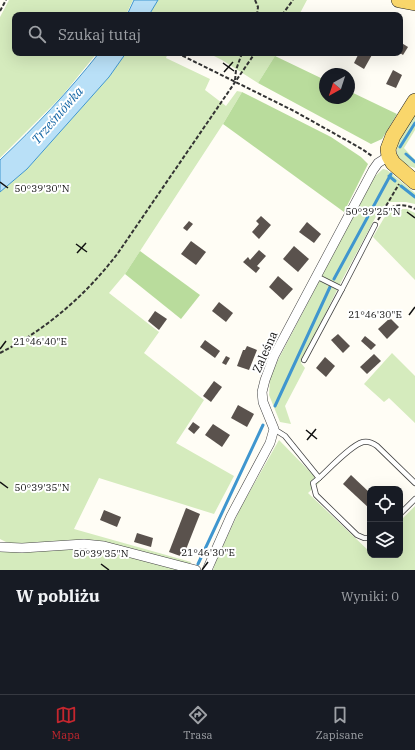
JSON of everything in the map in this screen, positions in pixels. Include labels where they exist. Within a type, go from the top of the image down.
[{"type":"main road","points":[[399,0],[415,3]]},
{"type":"main road","points":[[410,178],[393,163],[383,160],[390,141],[415,101]]},
{"type":"street","name":"Zaleśna","points":[[274,429],[263,402],[262,392],[264,380],[274,356],[373,170],[383,160]]},
{"type":"street","points":[[207,570],[231,516],[270,443],[274,429]]},
{"type":"street","points":[[2,546],[22,548],[84,544],[104,546],[196,570]]},
{"type":"lane","points":[[304,360],[375,225]]},
{"type":"lane","points":[[316,276],[342,289]]},
{"type":"lane","points":[[274,429],[285,436],[319,478]]},
{"type":"lane","points":[[367,538],[357,535],[316,495],[312,483],[355,446],[363,442],[371,442],[415,483]]},
{"type":"lane","points":[[403,511],[415,499]]},
{"type":"path","points":[[0,11],[6,0]]},
{"type":"path","points":[[255,0],[258,7],[257,12]]},
{"type":"path","points":[[284,12],[293,0]]},
{"type":"path","points":[[183,56],[294,111],[371,155],[383,160]]},
{"type":"path","points":[[235,81],[236,70],[241,56]]},
{"type":"path","points":[[0,353],[21,342],[42,328],[75,302],[102,273],[118,253],[253,56]]},
{"type":"path","points":[[375,225],[382,213],[410,178]]},
{"type":"path","points":[[382,213],[390,207],[403,205],[415,209]]},
{"type":"green space","points":[[9,0],[133,0],[127,12],[12,12],[12,56],[95,56],[62,96],[0,158],[0,17]]},
{"type":"green space","points":[[158,0],[307,0],[301,12],[151,12]]},
{"type":"green space","points":[[124,56],[167,56],[166,58],[210,79],[205,90],[226,106],[237,91],[242,92],[223,124],[125,274],[109,293],[159,332],[144,353],[204,400],[176,443],[234,476],[214,514],[99,478],[74,529],[191,562],[189,565],[113,545],[23,546],[0,539],[0,192],[27,169],[109,77]]},
{"type":"green space","points":[[214,56],[275,56],[258,83]]},
{"type":"green space","points":[[275,56],[319,77],[319,104],[355,104],[355,94],[397,114],[382,139],[371,144],[258,83]]},
{"type":"green space","points":[[242,92],[331,137],[361,157],[368,164],[344,212],[223,124]]},
{"type":"green space","points":[[415,114],[415,130],[404,148],[415,160],[415,168],[405,164],[399,158],[397,151],[401,136]]},
{"type":"green space","points":[[383,169],[387,170],[415,193],[415,204],[406,202],[389,202],[380,209],[341,282],[301,363],[305,368],[285,406],[291,424],[280,422],[269,395],[270,379],[278,360],[373,178]]},
{"type":"green space","points":[[392,209],[407,209],[415,213],[415,280],[373,237],[384,218]]},
{"type":"green space","points":[[140,251],[200,295],[181,319],[125,274]]},
{"type":"green space","points":[[392,353],[415,376],[415,423],[389,398],[384,402],[364,384]]},
{"type":"green space","points":[[279,440],[320,482],[308,493],[367,549],[367,558],[403,558],[403,518],[415,506],[415,570],[213,570],[241,507]]},
{"type":"green space","points":[[76,547],[108,550],[185,570],[0,570],[0,550]]},
{"type":"water","points":[[134,0],[158,0],[151,12],[128,12]]},
{"type":"water","name":"Trześniówka","points":[[97,56],[124,56],[109,77],[27,169],[0,192],[0,160],[26,135],[76,81]]},
{"type":"building","points":[[403,44],[408,47],[403,55]]},
{"type":"building","points":[[358,56],[371,56],[364,69],[354,63]]},
{"type":"building","points":[[393,70],[402,75],[396,88],[386,84]]},
{"type":"building","points":[[261,216],[271,225],[259,239],[252,232],[259,224],[256,221]]},
{"type":"building","points":[[189,221],[193,224],[187,231],[183,228]]},
{"type":"building","points":[[307,222],[321,234],[314,243],[299,232]]},
{"type":"building","points":[[191,241],[206,252],[196,265],[181,254]]},
{"type":"building","points":[[294,246],[309,259],[298,272],[283,259]]},
{"type":"building","points":[[259,250],[266,256],[257,266],[260,268],[256,273],[243,262],[248,257],[250,260]]},
{"type":"building","points":[[278,276],[293,289],[283,300],[269,287]]},
{"type":"building","points":[[219,302],[233,313],[226,322],[212,311]]},
{"type":"building","points":[[155,311],[167,319],[159,330],[148,321]]},
{"type":"building","points":[[390,318],[399,327],[387,339],[378,329]]},
{"type":"building","points":[[338,334],[350,346],[343,353],[331,340]]},
{"type":"building","points":[[365,336],[376,345],[371,350],[361,341]]},
{"type":"building","points":[[205,340],[220,351],[215,358],[200,347]]},
{"type":"building","points":[[247,346],[257,350],[249,370],[237,366],[243,350],[245,350]]},
{"type":"building","points":[[374,354],[381,361],[367,374],[360,367]]},
{"type":"building","points":[[226,356],[230,358],[226,365],[222,363]]},
{"type":"building","points":[[325,357],[335,366],[326,377],[316,368]]},
{"type":"building","points":[[214,381],[222,387],[211,402],[203,396]]},
{"type":"building","points":[[238,405],[254,414],[247,427],[231,418]]},
{"type":"building","points":[[193,422],[200,427],[194,434],[188,429]]},
{"type":"building","points":[[213,424],[230,435],[222,447],[205,435]]},
{"type":"building","points":[[351,475],[367,490],[367,506],[343,484]]},
{"type":"building","points":[[186,508],[200,514],[183,557],[169,552]]},
{"type":"building","points":[[104,510],[121,517],[117,527],[100,520]]},
{"type":"building","points":[[137,533],[153,538],[151,547],[134,542]]},
{"type":"waterway","points":[[400,147],[415,123]]},
{"type":"waterway","points":[[406,154],[415,162]]},
{"type":"waterway","points":[[334,279],[391,174]]},
{"type":"waterway","points":[[389,176],[395,181]]},
{"type":"waterway","points":[[401,186],[415,197]]},
{"type":"waterway","points":[[275,406],[330,287]]},
{"type":"waterway","points":[[198,564],[263,425]]}]
